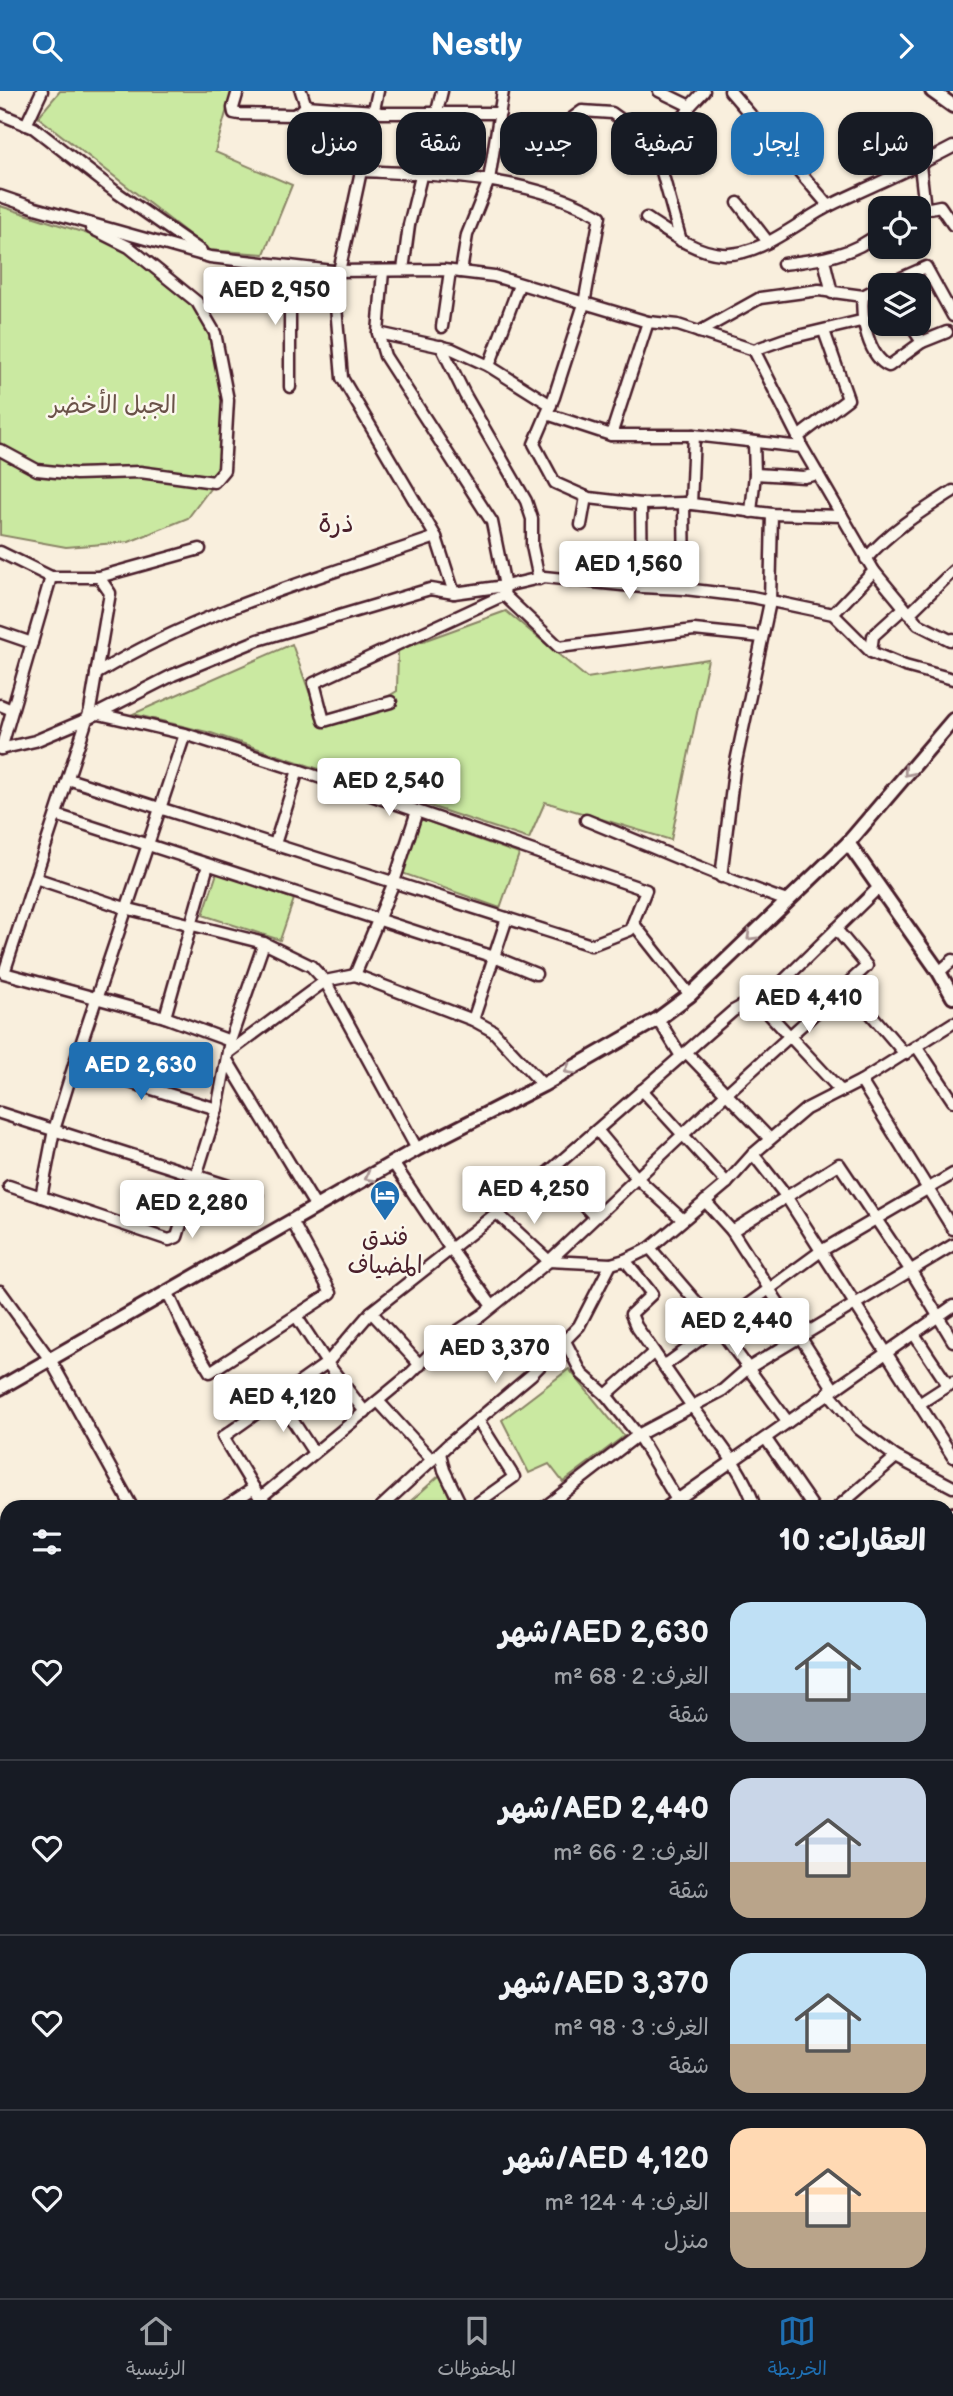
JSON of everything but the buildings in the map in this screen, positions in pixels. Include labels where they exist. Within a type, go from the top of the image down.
[{"type":"street","points":[[26,124],[41,91]]},
{"type":"street","points":[[239,91],[234,113],[293,114],[306,106],[396,113]]},
{"type":"street","points":[[302,91],[306,106]]},
{"type":"street","points":[[374,111],[378,91]]},
{"type":"street","points":[[438,112],[442,91]]},
{"type":"street","points":[[500,112],[503,91]]},
{"type":"street","points":[[659,91],[690,106]]},
{"type":"street","points":[[687,112],[704,91]]},
{"type":"street","points":[[730,91],[829,206]]},
{"type":"street","points":[[932,91],[953,106]]},
{"type":"street","points":[[442,327],[467,235],[489,180],[500,113],[486,113]]},
{"type":"street","points":[[0,114],[34,128],[116,192],[210,257]]},
{"type":"street","points":[[933,158],[953,147]]},
{"type":"street","points":[[362,175],[336,271],[342,377],[436,537],[454,593]]},
{"type":"street","points":[[403,270],[421,175]]},
{"type":"street","points":[[439,175],[489,180],[576,203],[600,216],[584,304],[549,409],[534,445],[555,483],[586,497],[640,504],[688,503],[772,514],[842,516]]},
{"type":"street","points":[[663,175],[681,241]]},
{"type":"street","points":[[646,218],[681,241],[720,254],[735,255],[768,242],[829,206],[898,175]]},
{"type":"street","points":[[920,175],[921,196]]},
{"type":"street","points":[[0,196],[210,257],[336,271],[456,271],[494,276],[648,322],[678,325],[754,351],[785,339],[865,320]]},
{"type":"street","points":[[738,204],[768,242]]},
{"type":"street","points":[[931,208],[940,206],[953,225]]},
{"type":"street","points":[[0,450],[37,470],[76,474],[140,472],[214,482],[224,470],[228,400],[215,334],[197,302],[129,247],[72,218]]},
{"type":"street","points":[[783,264],[824,260],[840,255],[868,239]]},
{"type":"street","points":[[824,260],[832,293]]},
{"type":"street","points":[[290,266],[290,387]]},
{"type":"street","points":[[913,273],[926,267],[930,273]]},
{"type":"street","points":[[383,271],[378,333],[384,356],[492,522],[504,591],[559,647],[694,630],[762,637]]},
{"type":"street","points":[[931,274],[950,301],[953,316]]},
{"type":"street","points":[[489,366],[519,285]]},
{"type":"street","points":[[699,332],[760,298],[819,290],[863,296],[868,294]]},
{"type":"street","points":[[863,296],[862,306],[871,345],[882,363],[890,366],[922,342],[947,332]]},
{"type":"street","points":[[611,435],[648,322]]},
{"type":"street","points":[[378,333],[440,346],[489,366],[549,409],[611,435],[694,435],[754,442],[800,442],[848,399],[824,331]]},
{"type":"street","points":[[918,336],[922,342]]},
{"type":"street","points":[[440,346],[526,501],[532,519],[532,546],[539,579]]},
{"type":"street","points":[[754,351],[800,442],[874,571],[918,624],[950,640],[953,639]]},
{"type":"street","points":[[685,589],[694,435]]},
{"type":"street","points":[[751,512],[755,474],[754,442]]},
{"type":"street","points":[[755,474],[804,477],[818,474]]},
{"type":"street","points":[[866,559],[878,545],[915,515],[953,491]]},
{"type":"street","points":[[581,525],[586,497]]},
{"type":"street","points":[[640,504],[642,587]]},
{"type":"street","points":[[721,877],[734,771],[770,602],[772,514]]},
{"type":"street","points":[[96,674],[137,649],[222,612],[436,537]]},
{"type":"street","points":[[0,552],[51,577],[99,577],[200,549]]},
{"type":"street","points":[[833,614],[874,571]]},
{"type":"street","points":[[871,652],[873,636],[953,571]]},
{"type":"street","points":[[0,749],[51,577]]},
{"type":"street","points":[[99,577],[110,593],[87,719],[4,973],[165,1017],[230,1041]]},
{"type":"street","points":[[391,702],[324,721],[314,683],[504,591],[539,579],[685,589],[833,614],[871,652],[905,666],[953,679]]},
{"type":"street","points":[[0,749],[34,741],[99,715],[173,675],[258,640],[430,589],[454,593],[504,591]]},
{"type":"street","points":[[0,632],[32,643]]},
{"type":"street","points":[[0,705],[12,710]]},
{"type":"street","points":[[68,779],[591,945],[631,930],[646,890],[298,770],[185,734],[99,715]]},
{"type":"street","points":[[0,1388],[417,1149],[543,1085],[658,1019],[690,995],[848,843],[953,720]]},
{"type":"street","points":[[41,1197],[54,1130],[74,1065],[185,734]]},
{"type":"street","points":[[275,844],[298,770]]},
{"type":"street","points":[[355,975],[394,882],[417,811]]},
{"type":"street","points":[[56,815],[494,957],[536,974]]},
{"type":"street","points":[[586,820],[721,877],[787,901]]},
{"type":"street","points":[[848,843],[939,972],[953,997]]},
{"type":"street","points":[[165,1017],[208,865]]},
{"type":"street","points":[[35,878],[125,908],[264,943],[311,967],[325,981],[417,1149]]},
{"type":"street","points":[[259,1500],[223,1437],[327,1363],[371,1312],[551,1170],[733,1010],[781,983],[878,888]]},
{"type":"street","points":[[473,1020],[507,918]]},
{"type":"street","points":[[633,923],[690,995]]},
{"type":"street","points":[[262,1500],[420,1365],[443,1341],[548,1261],[867,966],[836,929]]},
{"type":"street","points":[[9,1186],[169,1240],[177,1237],[217,1108],[230,1041],[264,943]]},
{"type":"street","points":[[939,972],[953,960]]},
{"type":"street","points":[[228,1057],[325,981],[355,975],[473,1020],[493,1031],[543,1085]]},
{"type":"street","points":[[781,983],[812,1015]]},
{"type":"street","points":[[755,999],[841,1091]]},
{"type":"street","points":[[870,1013],[905,1054]]},
{"type":"street","points":[[658,1019],[683,1054],[770,1139]]},
{"type":"street","points":[[498,1214],[548,1261],[611,1264],[625,1261],[650,1248],[727,1183],[753,1154],[806,1109],[861,1081],[953,1023]]},
{"type":"street","points":[[917,1047],[952,1096]]},
{"type":"street","points":[[228,1057],[316,1207]]},
{"type":"street","points":[[74,1065],[217,1108]]},
{"type":"street","points":[[861,1081],[953,1229]]},
{"type":"street","points":[[642,1090],[727,1183]]},
{"type":"street","points":[[0,1113],[257,1195]]},
{"type":"street","points":[[597,1130],[637,1178],[682,1219]]},
{"type":"street","points":[[753,1154],[786,1196],[953,1457]]},
{"type":"street","points":[[393,1163],[492,1306]]},
{"type":"street","points":[[732,1231],[839,1164],[911,1271],[953,1341]]},
{"type":"street","points":[[551,1170],[595,1217]]},
{"type":"street","points":[[664,1366],[821,1251],[953,1174]]},
{"type":"street","points":[[705,1201],[732,1231],[802,1338],[831,1390],[859,1429],[896,1457],[953,1487]]},
{"type":"street","points":[[168,1293],[186,1332],[210,1372],[331,1293],[292,1221]]},
{"type":"street","points":[[554,1500],[638,1435],[723,1390],[747,1370],[953,1245]]},
{"type":"street","points":[[650,1248],[717,1326],[788,1422]]},
{"type":"street","points":[[625,1261],[652,1294],[631,1314],[636,1327],[692,1407],[734,1460],[753,1500]]},
{"type":"street","points":[[389,1500],[531,1375],[579,1327],[611,1264]]},
{"type":"street","points":[[0,1291],[51,1361],[128,1500]]},
{"type":"street","points":[[683,1500],[831,1390],[953,1306]]},
{"type":"street","points":[[371,1312],[420,1365]]},
{"type":"street","points":[[296,1316],[327,1363],[365,1412]]},
{"type":"street","points":[[914,1334],[951,1383],[919,1404]]},
{"type":"street","points":[[565,1341],[582,1374],[606,1395],[638,1435],[677,1500]]},
{"type":"street","points":[[606,1395],[654,1352]]},
{"type":"street","points":[[278,1398],[314,1453]]},
{"type":"street","points":[[378,1401],[436,1456],[459,1500]]},
{"type":"street","points":[[478,1420],[514,1477],[482,1500]]},
{"type":"street","points":[[766,1439],[808,1500]]},
{"type":"street","points":[[846,1500],[896,1457]]},
{"type":"street","points":[[235,1500],[254,1487]]},
{"type":"green space","points":[[60,91],[232,91],[215,152],[292,185],[264,254],[209,250],[38,117]]},
{"type":"green space","name":"الجبل الأخضر","points":[[0,206],[129,247],[197,302],[215,333],[228,400],[224,470],[188,518],[129,542],[66,547],[0,535]]},
{"type":"green space","points":[[506,611],[587,678],[708,659],[671,840],[545,802],[529,839],[211,733],[133,714],[292,644],[315,708],[346,722],[397,691],[398,650]]},
{"type":"green space","points":[[421,819],[519,854],[500,908],[402,873]]},
{"type":"green space","points":[[217,873],[294,899],[280,940],[203,915]]},
{"type":"green space","points":[[569,1369],[624,1436],[563,1482],[549,1464],[529,1473],[502,1420]]},
{"type":"green space","points":[[440,1475],[451,1500],[412,1500]]},
{"type":"place","name":"فندق المضياف","points":[[385,1222]]},
{"type":"district","name":"ذرة","points":[[336,523]]}]
